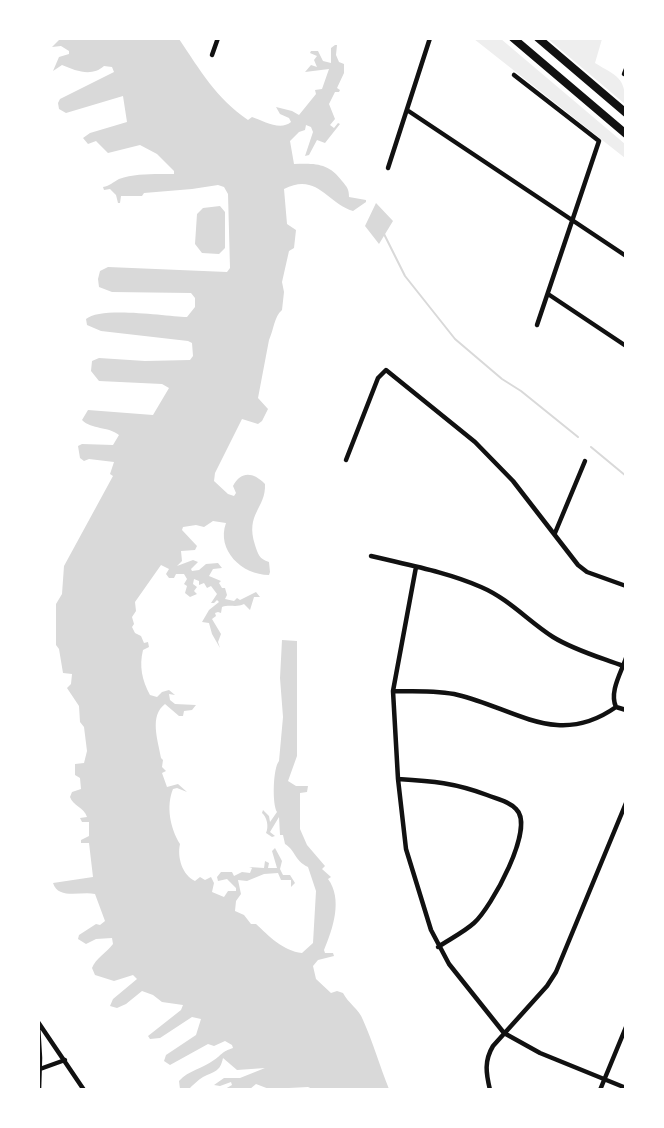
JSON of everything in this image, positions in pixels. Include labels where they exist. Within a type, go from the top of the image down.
[{"type":"highway","points":[[513,38],[625,134]]},
{"type":"highway","points":[[538,38],[625,113]]},
{"type":"street","points":[[212,55],[218,38]]},
{"type":"street","points":[[388,168],[430,38]]},
{"type":"street","points":[[514,75],[599,141],[537,325]]},
{"type":"street","points":[[407,110],[625,257]]},
{"type":"street","points":[[548,294],[625,346]]},
{"type":"street","points":[[346,460],[378,378],[386,370],[475,442],[513,481],[578,565],[587,572],[625,586]]},
{"type":"street","points":[[554,534],[585,461]]},
{"type":"street","points":[[371,556],[480,587],[512,605],[559,640],[623,666]]},
{"type":"street","points":[[416,567],[393,691],[398,779],[406,849],[431,930],[449,964],[504,1033],[540,1053],[625,1088]]},
{"type":"street","points":[[625,659],[613,701],[616,707],[625,710]]},
{"type":"street","points":[[393,691],[458,695],[552,726],[581,724],[616,707]]},
{"type":"street","points":[[398,779],[458,785],[506,802],[516,808],[522,820],[521,835],[486,910],[474,923],[438,947]]},
{"type":"street","points":[[490,1090],[486,1073],[488,1055],[556,972],[625,803]]},
{"type":"street","points":[[38,1024],[84,1090]]},
{"type":"street","points":[[38,1024],[39,1090]]},
{"type":"street","points":[[600,1090],[625,1027]]},
{"type":"street","points":[[40,1069],[65,1060]]},
{"type":"shaded area","points":[[60,39],[179,39],[209,83],[237,111],[248,120],[252,117],[282,126],[291,122],[280,114],[276,107],[299,115],[316,94],[315,90],[322,89],[329,69],[305,72],[311,65],[317,67],[314,60],[317,56],[310,53],[311,51],[318,51],[323,61],[331,63],[331,48],[337,45],[336,55],[339,62],[344,64],[344,73],[337,88],[340,90],[335,92],[329,104],[335,119],[330,125],[334,128],[340,124],[325,143],[317,140],[309,155],[305,156],[313,132],[311,127],[306,125],[305,130],[290,141],[294,164],[327,167],[345,185],[349,197],[366,202],[353,211],[313,186],[295,185],[284,189],[287,224],[296,230],[294,248],[289,251],[282,282],[282,310],[269,340],[258,398],[268,409],[258,424],[242,419],[215,473],[214,481],[234,496],[236,493],[233,486],[243,476],[252,475],[265,484],[252,525],[259,556],[269,562],[269,575],[249,571],[234,559],[225,543],[226,523],[213,521],[204,527],[183,527],[182,530],[197,546],[195,550],[181,551],[182,561],[177,566],[193,560],[198,562],[192,571],[199,570],[206,564],[218,563],[222,568],[213,569],[209,576],[221,581],[219,583],[225,588],[227,595],[225,599],[240,600],[256,592],[260,597],[254,597],[250,610],[244,604],[222,607],[221,613],[215,613],[216,616],[212,619],[221,634],[218,642],[220,648],[209,623],[202,622],[209,610],[219,602],[217,600],[211,603],[217,594],[211,586],[207,588],[204,583],[199,585],[199,581],[194,579],[193,584],[197,587],[194,591],[197,594],[190,597],[185,593],[187,586],[184,584],[187,579],[184,574],[169,578],[166,574],[169,569],[161,565],[135,602],[132,627],[144,643],[148,642],[149,647],[143,650],[141,667],[150,695],[157,697],[169,690],[175,695],[169,694],[170,700],[175,704],[196,705],[192,710],[184,711],[183,716],[179,716],[165,704],[157,715],[156,722],[162,767],[166,771],[162,773],[167,787],[178,784],[187,792],[173,789],[170,803],[172,824],[180,844],[180,860],[184,870],[195,881],[200,877],[205,880],[211,877],[214,883],[212,892],[224,897],[228,891],[236,891],[236,888],[227,879],[218,881],[217,877],[221,872],[232,872],[234,876],[242,872],[250,873],[252,868],[249,867],[264,868],[265,861],[269,863],[268,868],[277,868],[272,851],[275,848],[282,861],[280,869],[283,875],[290,875],[295,883],[291,887],[291,880],[281,880],[278,873],[264,874],[247,881],[238,880],[241,894],[236,901],[235,911],[283,946],[302,953],[313,943],[316,891],[308,867],[285,844],[283,835],[280,835],[279,817],[270,832],[275,836],[272,837],[266,833],[267,822],[262,813],[263,810],[269,816],[270,822],[277,812],[274,786],[283,717],[280,678],[282,640],[297,641],[297,756],[288,781],[296,786],[308,786],[307,792],[300,793],[300,829],[307,845],[325,866],[322,869],[331,877],[328,879],[333,887],[336,905],[331,933],[324,950],[334,956],[318,960],[313,966],[316,979],[331,993],[343,993],[361,1016],[389,1089],[269,1089],[256,1084],[250,1089],[225,1089],[232,1085],[231,1082],[214,1085],[224,1078],[240,1078],[265,1068],[237,1070],[223,1058],[216,1070],[189,1089],[180,1089],[179,1081],[183,1077],[233,1048],[232,1045],[225,1041],[214,1046],[208,1044],[170,1065],[164,1061],[166,1055],[196,1035],[201,1019],[192,1017],[160,1038],[150,1039],[148,1036],[181,1010],[183,1005],[162,1002],[142,991],[126,1004],[117,1008],[110,1006],[113,999],[137,979],[133,975],[114,981],[95,975],[92,968],[94,964],[113,944],[112,938],[96,939],[86,944],[78,939],[79,935],[105,921],[95,894],[65,893],[53,883],[93,877],[89,843],[81,843],[81,840],[89,836],[89,822],[82,822],[80,818],[87,817],[86,814],[70,797],[72,792],[81,789],[80,778],[75,775],[75,764],[84,763],[87,751],[79,706],[67,688],[71,684],[72,674],[63,673],[56,645],[56,604],[62,594],[64,566],[113,476],[110,474],[114,462],[89,459],[84,461],[80,458],[78,446],[113,445],[119,435],[82,420],[88,410],[153,415],[169,388],[162,384],[99,381],[91,371],[92,361],[99,358],[190,360],[193,356],[192,343],[188,341],[101,331],[87,325],[86,319],[93,315],[118,312],[187,317],[195,307],[195,298],[191,293],[112,292],[99,287],[100,271],[108,267],[227,272],[230,268],[228,194],[224,187],[218,185],[144,193],[142,196],[121,196],[120,203],[110,189],[104,190],[103,187],[126,177],[174,174],[174,171],[157,154],[140,145],[108,153],[96,141],[88,144],[83,138],[90,133],[127,122],[123,96],[66,113],[59,109],[60,99],[114,72],[112,67],[104,66],[89,72],[62,65],[53,71],[59,57],[69,54],[69,51],[61,46],[52,47]]},
{"type":"shaded area","points":[[474,39],[501,39],[625,144],[625,158]]},
{"type":"shaded area","points":[[548,39],[602,39],[595,63],[618,78],[624,88],[625,104]]},
{"type":"shaded area","points":[[376,203],[393,221],[379,244],[365,226]]},
{"type":"shaded area","points":[[220,206],[225,212],[225,248],[219,254],[202,253],[195,244],[197,214],[203,208]]},
{"type":"waterway","points":[[384,234],[405,276],[455,339],[578,437]]},
{"type":"waterway","points":[[591,447],[626,476]]}]
